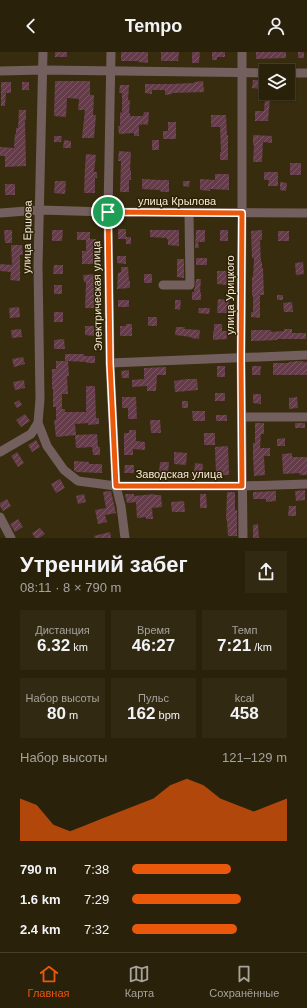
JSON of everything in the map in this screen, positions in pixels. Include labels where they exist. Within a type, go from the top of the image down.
[{"type":"street","name":"улица Ершова","points":[[38,423],[40,399],[38,266],[43,52]]},
{"type":"street","name":"Электрическая улица","points":[[111,52],[108,212],[110,363],[116,486],[121,506],[125,538]]},
{"type":"street","name":"улица Урицкого","points":[[242,52],[241,358],[243,538]]},
{"type":"street","points":[[0,71],[43,70],[259,73]]},
{"type":"street","points":[[295,73],[307,73]]},
{"type":"street","name":"улица Крылова","points":[[0,213],[40,210],[189,213],[307,213]]},
{"type":"street","points":[[163,285],[190,285],[189,213]]},
{"type":"street","points":[[110,363],[307,355]]},
{"type":"street","points":[[242,417],[307,417]]},
{"type":"street","points":[[0,452],[31,434],[38,423]]},
{"type":"street","name":"Заводская улица","points":[[38,423],[48,446],[64,470],[78,481],[116,486],[242,486],[307,484]]},
{"type":"street","points":[[0,517],[11,538]]},
{"type":"building","points":[[55,52],[67,52],[67,57],[55,57]]},
{"type":"building","points":[[121,52],[148,52],[148,63],[138,62],[139,61],[121,61]]},
{"type":"building","points":[[161,52],[179,52],[178,61],[161,61]]},
{"type":"building","points":[[192,52],[200,52],[199,63],[192,63]]},
{"type":"building","points":[[212,52],[225,52],[225,57],[217,57],[217,60],[212,60]]},
{"type":"building","points":[[256,52],[286,52],[286,58],[256,59]]},
{"type":"building","points":[[298,52],[304,52],[304,58],[298,58]]},
{"type":"building","points":[[253,80],[259,80],[259,89],[252,88]]},
{"type":"building","points":[[55,81],[90,81],[90,95],[94,95],[93,115],[96,115],[94,138],[82,138],[85,110],[78,110],[79,99],[67,98],[66,117],[54,116]]},
{"type":"building","points":[[203,81],[204,92],[172,93],[165,95],[165,90],[152,90],[152,94],[145,93],[145,84],[194,83]]},
{"type":"building","points":[[1,82],[11,82],[11,93],[6,93],[5,106],[1,106]]},
{"type":"building","points":[[22,82],[29,82],[29,90],[22,90]]},
{"type":"building","points":[[120,85],[129,85],[128,100],[130,100],[130,116],[143,116],[144,112],[149,112],[148,125],[139,125],[139,136],[134,136],[134,133],[119,134],[118,126],[120,126],[120,112],[122,113],[122,93],[119,93]]},
{"type":"building","points":[[265,100],[270,100],[268,121],[255,121],[255,111],[264,111]]},
{"type":"building","points":[[19,110],[26,110],[26,166],[5,167],[5,156],[0,156],[0,147],[14,148],[16,128],[18,128]]},
{"type":"building","points":[[211,115],[226,115],[228,160],[220,160],[220,127],[211,127]]},
{"type":"building","points":[[168,122],[176,122],[176,139],[163,139],[163,131],[168,131]]},
{"type":"building","points":[[253,135],[272,136],[272,143],[263,142],[262,162],[253,162]]},
{"type":"building","points":[[54,136],[62,136],[61,142],[54,142]]},
{"type":"building","points":[[64,140],[71,141],[71,148],[63,148]]},
{"type":"building","points":[[152,140],[159,140],[159,150],[152,150]]},
{"type":"building","points":[[119,151],[131,152],[131,180],[129,180],[129,192],[120,192],[121,161],[118,161]]},
{"type":"building","points":[[86,154],[96,155],[94,172],[97,172],[97,178],[95,178],[95,193],[84,193]]},
{"type":"building","points":[[290,163],[301,163],[301,175],[290,175]]},
{"type":"building","points":[[264,172],[278,172],[278,186],[268,186],[269,180],[264,180]]},
{"type":"building","points":[[215,174],[229,174],[229,190],[200,190],[200,179],[215,180]]},
{"type":"building","points":[[142,179],[169,180],[169,192],[142,189]]},
{"type":"building","points":[[55,181],[66,181],[65,194],[54,193]]},
{"type":"building","points":[[183,181],[190,181],[189,187],[183,186]]},
{"type":"building","points":[[280,182],[287,183],[286,191],[280,190]]},
{"type":"building","points":[[5,184],[15,184],[15,195],[5,195]]},
{"type":"building","points":[[118,229],[126,229],[126,239],[118,239]]},
{"type":"building","points":[[4,230],[12,230],[12,243],[5,243]]},
{"type":"building","points":[[52,230],[63,230],[62,241],[52,241]]},
{"type":"building","points":[[150,230],[179,230],[179,246],[168,245],[167,238],[150,237]]},
{"type":"building","points":[[196,230],[205,230],[205,242],[198,242],[199,248],[195,248]]},
{"type":"building","points":[[220,230],[228,230],[228,241],[220,241]]},
{"type":"building","points":[[262,230],[262,240],[260,240],[264,295],[260,295],[260,318],[251,317],[251,312],[253,312],[252,277],[254,258],[252,258],[251,231]]},
{"type":"building","points":[[278,231],[289,231],[289,241],[278,241]]},
{"type":"building","points":[[77,232],[90,232],[90,239],[96,239],[97,264],[82,264],[82,251],[86,251],[86,240],[77,240]]},
{"type":"building","points":[[126,237],[131,237],[131,244],[126,244]]},
{"type":"building","points":[[11,245],[22,245],[23,255],[20,255],[20,281],[10,280],[11,272],[0,271],[0,264],[12,265]]},
{"type":"building","points":[[117,256],[126,256],[126,264],[117,263]]},
{"type":"building","points":[[196,258],[207,258],[207,265],[196,265]]},
{"type":"building","points":[[177,259],[184,259],[184,278],[177,277]]},
{"type":"building","points":[[303,262],[304,274],[296,275],[295,263]]},
{"type":"building","points":[[54,265],[63,265],[63,274],[53,274]]},
{"type":"building","points":[[121,267],[128,267],[130,288],[117,289],[118,273],[121,272]]},
{"type":"building","points":[[217,271],[228,271],[228,285],[217,284]]},
{"type":"building","points":[[96,274],[97,281],[95,281],[95,308],[85,308],[86,282],[84,282],[83,275]]},
{"type":"building","points":[[144,274],[152,274],[152,283],[144,283]]},
{"type":"building","points":[[196,279],[201,279],[201,300],[192,300],[192,292],[194,292]]},
{"type":"building","points":[[54,285],[62,285],[62,294],[54,294]]},
{"type":"building","points":[[277,295],[283,295],[283,300],[277,300]]},
{"type":"building","points":[[218,299],[229,300],[228,313],[217,313]]},
{"type":"building","points":[[118,300],[129,300],[129,307],[118,307]]},
{"type":"building","points":[[175,300],[181,300],[180,310],[175,309]]},
{"type":"building","points":[[292,302],[293,312],[284,312],[283,303]]},
{"type":"building","points":[[19,307],[20,317],[10,318],[9,308]]},
{"type":"building","points":[[199,308],[210,308],[209,314],[198,313]]},
{"type":"building","points":[[54,312],[63,312],[63,322],[54,322]]},
{"type":"building","points":[[148,317],[157,317],[157,326],[148,326]]},
{"type":"building","points":[[126,324],[132,324],[132,336],[120,336],[120,326],[126,326]]},
{"type":"building","points":[[214,324],[222,324],[222,331],[227,331],[227,339],[213,340]]},
{"type":"building","points":[[85,326],[94,326],[94,336],[85,335]]},
{"type":"building","points":[[176,327],[200,330],[199,339],[175,335]]},
{"type":"building","points":[[21,329],[22,337],[12,338],[11,330]]},
{"type":"building","points":[[284,329],[292,329],[292,333],[306,333],[306,339],[251,341],[251,330],[271,330],[271,332],[284,331]]},
{"type":"building","points":[[64,339],[65,349],[54,349],[54,340]]},
{"type":"building","points":[[65,354],[84,354],[84,356],[95,356],[95,363],[68,361],[68,394],[62,394],[62,409],[65,409],[65,412],[86,412],[86,386],[95,386],[96,418],[99,418],[99,424],[75,424],[76,435],[56,437],[54,420],[56,420],[56,407],[53,407],[52,369],[56,369],[56,361],[65,361]]},
{"type":"building","points":[[23,357],[25,364],[14,367],[12,359]]},
{"type":"building","points":[[298,361],[307,362],[307,375],[273,375],[273,363],[289,363]]},
{"type":"building","points":[[217,366],[225,366],[225,377],[217,377]]},
{"type":"building","points":[[252,366],[261,366],[260,375],[252,375]]},
{"type":"building","points":[[166,367],[166,375],[157,375],[156,391],[147,391],[147,386],[132,387],[132,380],[144,379],[144,368]]},
{"type":"building","points":[[129,370],[129,378],[122,378],[121,371]]},
{"type":"building","points":[[197,379],[198,390],[175,392],[174,381]]},
{"type":"building","points":[[24,380],[25,388],[15,390],[13,382]]},
{"type":"building","points":[[215,393],[225,393],[225,401],[215,401]]},
{"type":"building","points":[[253,394],[261,394],[261,404],[253,403]]},
{"type":"building","points":[[122,397],[136,397],[137,419],[128,419],[128,408],[122,408]]},
{"type":"building","points":[[297,397],[298,408],[289,409],[289,398]]},
{"type":"building","points":[[19,400],[22,405],[17,408],[14,403]]},
{"type":"building","points":[[182,401],[188,401],[188,408],[182,408]]},
{"type":"building","points":[[192,411],[205,411],[205,421],[193,421]]},
{"type":"building","points":[[25,414],[30,421],[21,427],[16,420]]},
{"type":"building","points":[[216,415],[227,415],[227,421],[216,421]]},
{"type":"building","points":[[150,420],[160,420],[161,433],[151,433]]},
{"type":"building","points":[[255,423],[264,423],[264,434],[261,434],[260,448],[270,448],[270,456],[264,456],[265,475],[254,476],[253,443],[255,443]]},
{"type":"building","points":[[295,423],[305,423],[305,428],[295,428]]},
{"type":"building","points":[[129,430],[136,430],[136,441],[145,442],[145,450],[133,449],[133,455],[124,455],[124,433],[129,433]]},
{"type":"building","points":[[204,433],[215,433],[215,445],[204,445]]},
{"type":"building","points":[[97,434],[100,455],[93,455],[92,447],[76,448],[75,435]]},
{"type":"building","points":[[285,438],[285,446],[277,446],[277,439]]},
{"type":"building","points":[[36,440],[40,447],[32,452],[28,445]]},
{"type":"building","points":[[228,446],[229,475],[216,475],[215,447]]},
{"type":"building","points":[[17,452],[24,463],[18,467],[11,456]]},
{"type":"building","points":[[174,452],[187,453],[186,465],[174,464]]},
{"type":"building","points":[[292,453],[292,457],[307,457],[307,475],[300,475],[300,473],[283,474],[282,454]]},
{"type":"building","points":[[74,461],[89,462],[89,464],[102,464],[102,473],[76,472],[74,470]]},
{"type":"building","points":[[160,462],[169,462],[168,473],[159,473]]},
{"type":"building","points":[[195,463],[203,464],[202,474],[194,473]]},
{"type":"building","points":[[125,465],[134,465],[134,473],[124,473]]},
{"type":"building","points":[[60,479],[65,488],[56,493],[51,484]]},
{"type":"building","points":[[305,490],[305,500],[296,501],[295,491]]},
{"type":"building","points":[[111,491],[116,513],[105,515],[107,522],[98,524],[95,510],[106,508],[103,492]]},
{"type":"building","points":[[276,491],[276,501],[266,502],[266,499],[253,499],[253,492]]},
{"type":"building","points":[[227,492],[235,492],[237,536],[228,536],[226,520]]},
{"type":"building","points":[[84,494],[86,502],[78,504],[76,496]]},
{"type":"building","points":[[125,494],[134,494],[134,496],[155,494],[161,495],[162,507],[152,508],[153,519],[146,519],[146,517],[137,518],[136,502],[127,503]]},
{"type":"building","points":[[200,494],[206,494],[207,508],[200,508]]},
{"type":"building","points":[[7,499],[11,506],[3,511],[0,503]]},
{"type":"building","points":[[184,501],[185,512],[172,512],[171,502]]},
{"type":"building","points":[[289,506],[296,506],[296,516],[288,516]]},
{"type":"building","points":[[18,519],[23,527],[15,532],[10,524]]},
{"type":"building","points":[[258,524],[259,538],[253,538],[253,525]]},
{"type":"building","points":[[40,528],[45,534],[39,538],[35,538],[32,533]]},
{"type":"building","points":[[110,532],[111,538],[95,538],[94,536]]},
{"type":"route","points":[[108,212],[242,213],[242,486],[116,486],[110,363],[108,212]]}]
